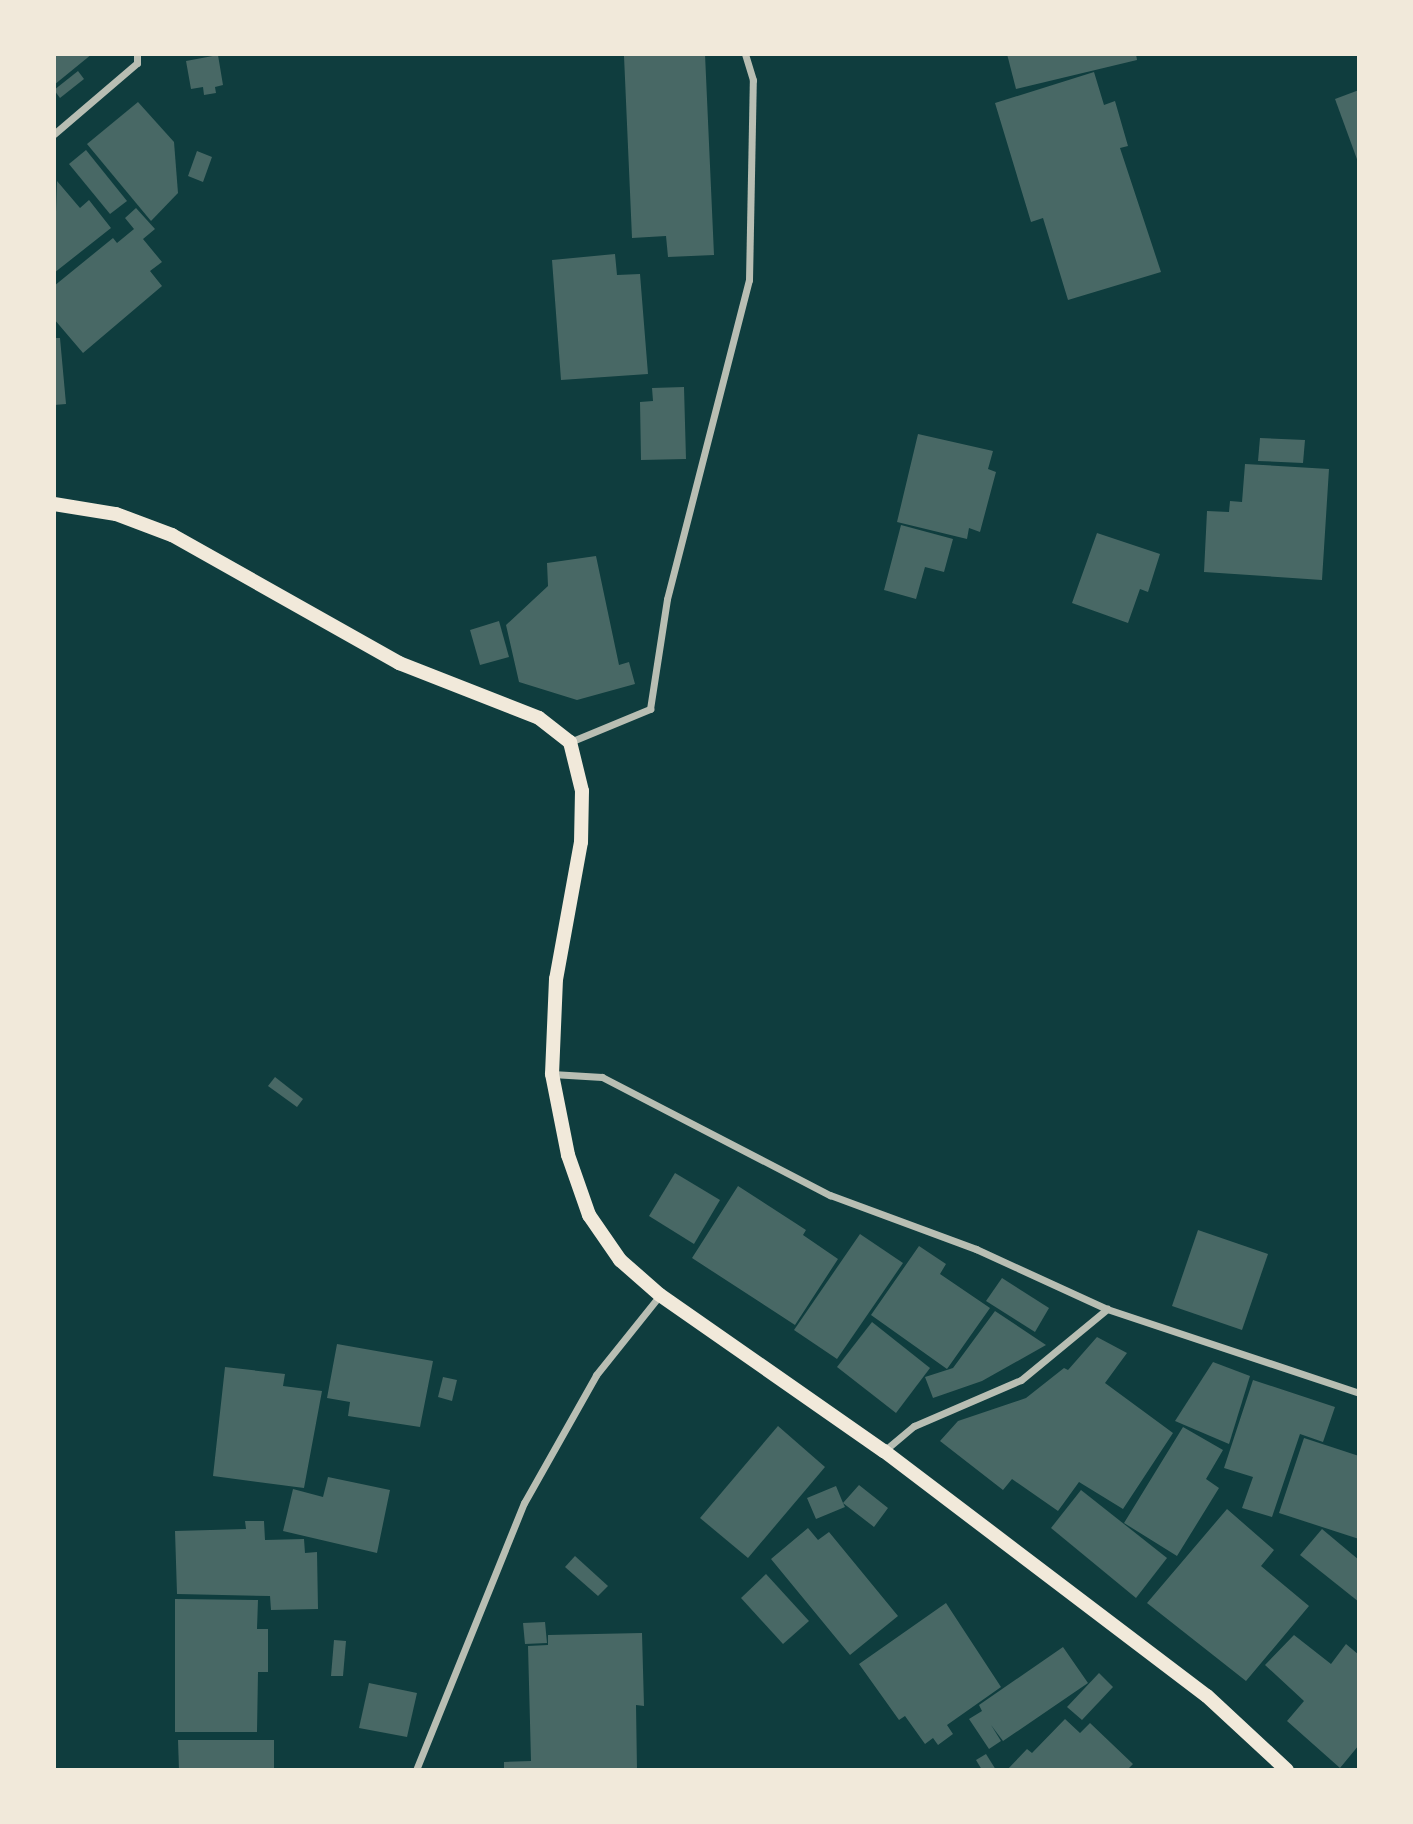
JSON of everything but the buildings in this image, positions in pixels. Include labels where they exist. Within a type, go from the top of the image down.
[{"type":"main road","points":[[54,504],[116,514],[172,535],[399,663],[539,718],[570,742],[582,791],[581,842],[556,979],[552,1074],[568,1155],[589,1214],[620,1260],[660,1295],[884,1451],[1206,1696],[1287,1770]]},
{"type":"street","points":[[54,134],[137,63],[136,54]]},
{"type":"street","points":[[570,742],[650,709],[667,599],[750,280],[753,80],[746,54]]},
{"type":"street","points":[[552,1074],[602,1077],[830,1195],[976,1249],[1107,1309],[1359,1393]]},
{"type":"street","points":[[416,1770],[524,1503],[596,1375],[660,1295]]},
{"type":"street","points":[[884,1451],[914,1426],[1021,1380],[1107,1309]]}]
